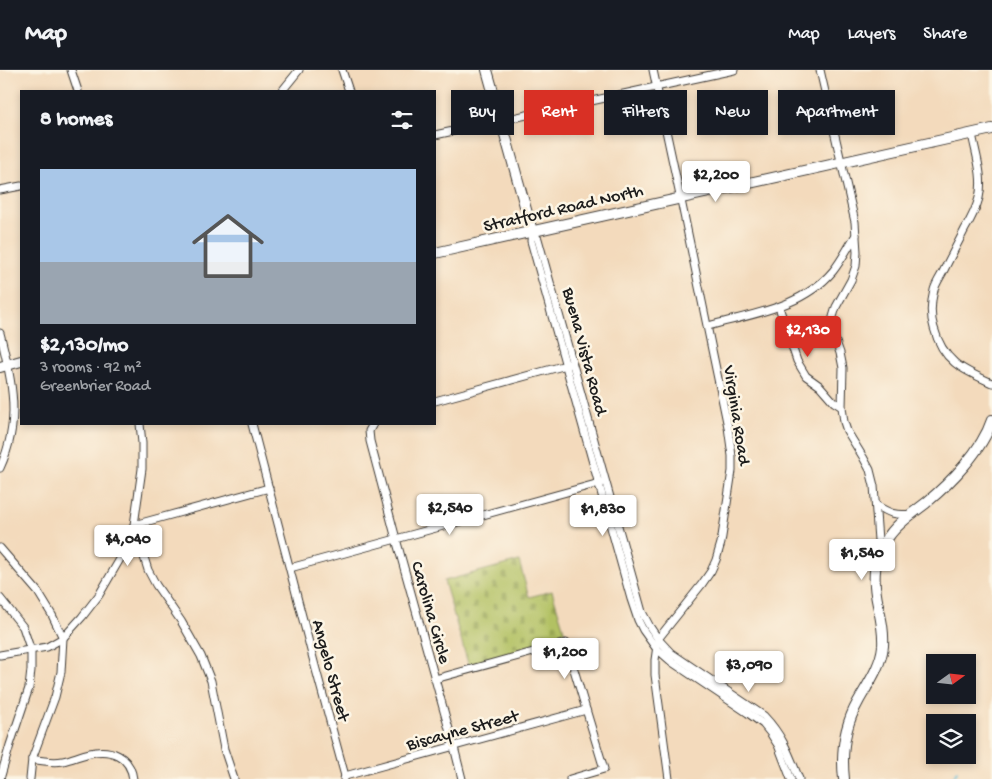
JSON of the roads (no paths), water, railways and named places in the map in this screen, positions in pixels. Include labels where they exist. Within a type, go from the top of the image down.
[{"type":"main road","name":"Buena Vista Road","points":[[487,70],[493,90]]},
{"type":"main road","name":"Stratford Road North","points":[[436,253],[992,130]]},
{"type":"main road","name":"Buena Vista Road","points":[[505,135],[532,231]]},
{"type":"main road","points":[[4,366],[20,361]]},
{"type":"main road","points":[[844,779],[843,750],[850,718],[879,662],[883,647],[882,622],[874,578],[876,563],[882,547],[890,533],[959,472],[983,439],[992,420]]},
{"type":"street","points":[[71,70],[78,90]]},
{"type":"street","points":[[283,90],[299,70]]},
{"type":"street","points":[[342,70],[349,90]]},
{"type":"street","name":"Virginia Road","points":[[653,70],[708,326],[732,456],[729,495],[721,543],[716,560],[702,584],[658,639],[656,648],[655,675],[669,779]]},
{"type":"street","points":[[514,117],[734,70]]},
{"type":"street","points":[[820,70],[855,222],[857,252],[856,266],[851,280],[836,307],[832,331],[843,368],[842,407],[847,432],[870,470],[874,486],[878,540],[882,547]]},
{"type":"street","points":[[436,136],[451,132]]},
{"type":"street","points":[[972,134],[980,172],[979,198],[974,212],[934,289],[931,307],[932,322],[937,339],[944,352],[957,365],[992,383]]},
{"type":"street","points":[[0,190],[20,186]]},
{"type":"street","name":"Buena Vista Road","points":[[532,231],[538,240],[569,364],[602,482],[642,612],[658,639],[672,653],[764,716],[775,727],[783,740],[799,779]]},
{"type":"street","points":[[708,326],[779,307],[798,299],[822,282],[840,261],[856,235]]},
{"type":"street","points":[[779,307],[797,360],[806,376],[820,386],[834,402],[842,407]]},
{"type":"street","points":[[0,333],[4,366],[12,386],[14,412],[11,437],[0,468]]},
{"type":"street","points":[[436,401],[569,364]]},
{"type":"street","points":[[0,656],[31,651],[52,645],[63,638],[99,596],[120,559],[134,525],[142,469],[140,425]]},
{"type":"street","name":"Angelo Street","points":[[252,425],[345,778]]},
{"type":"street","name":"Carolina Circle","points":[[372,425],[369,431],[370,441],[462,779]]},
{"type":"street","points":[[290,568],[602,482],[635,612],[644,630],[656,648],[672,662],[763,724],[778,745],[791,779]]},
{"type":"street","points":[[134,525],[270,488]]},
{"type":"street","points":[[876,505],[888,513],[898,515],[912,514]]},
{"type":"street","points":[[134,525],[148,570],[202,656],[211,681],[224,749],[234,779]]},
{"type":"street","points":[[0,548],[38,592],[63,638],[60,672],[55,697],[32,759],[30,779]]},
{"type":"street","points":[[0,598],[23,627],[31,651],[29,688],[0,779]]},
{"type":"street","points":[[435,679],[566,643],[604,770],[570,779]]},
{"type":"street","name":"Biscayne Street","points":[[345,778],[586,710]]},
{"type":"street","points":[[32,759],[50,762],[62,761],[103,751],[118,755],[126,761],[134,779]]},
{"type":"waterway","points":[[952,779],[957,771]]}]
